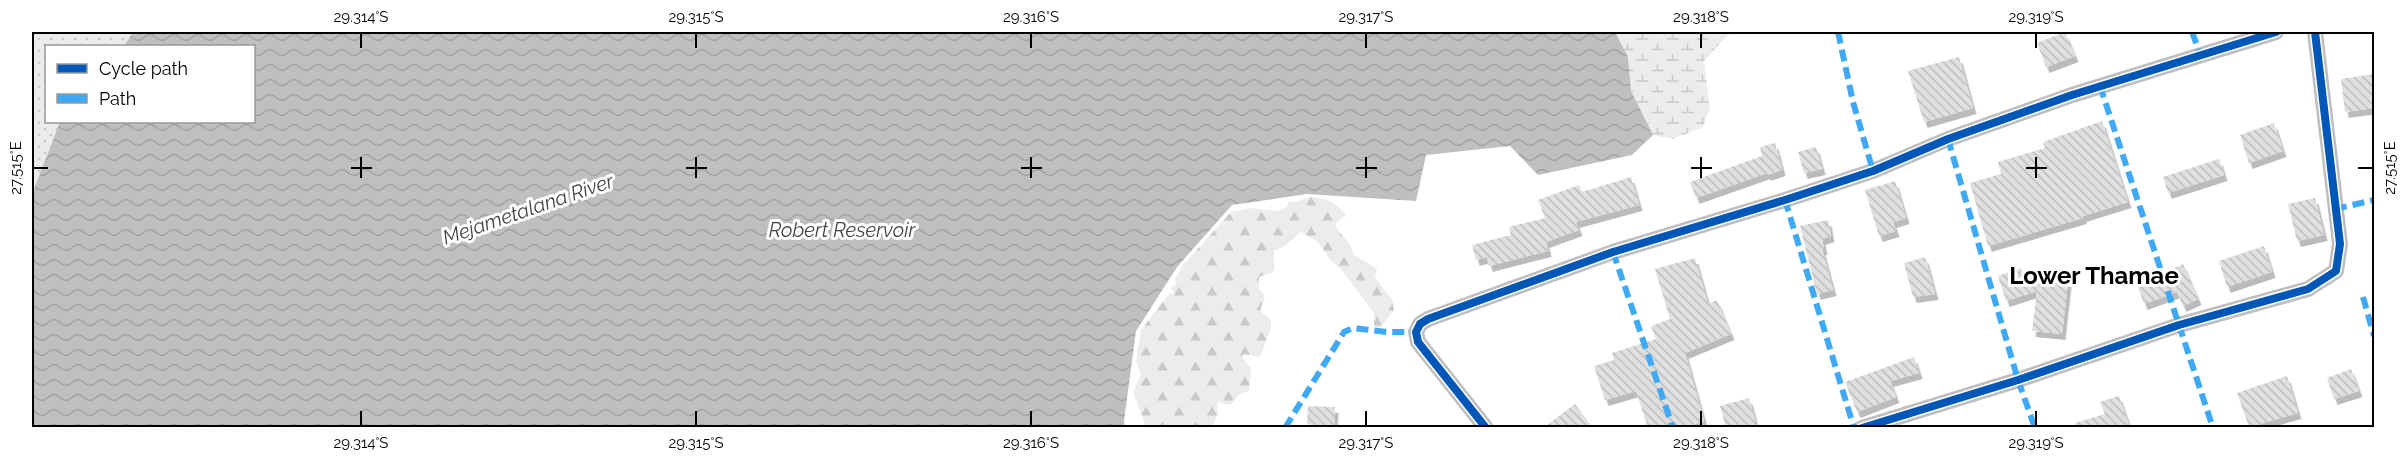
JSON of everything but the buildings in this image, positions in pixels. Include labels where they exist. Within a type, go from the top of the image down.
[{"type":"street","points":[[1486,428],[1418,342],[1416,333],[1420,324],[1428,319],[1613,252],[1873,171],[1948,139],[2081,92],[2276,32]]},
{"type":"street","points":[[1862,428],[2018,380],[2179,325],[2308,289],[2336,271],[2340,244],[2315,32]]},
{"type":"green space","points":[[32,32],[133,32],[125,45],[45,45],[45,123],[61,123],[32,194]]},
{"type":"green space","points":[[1615,32],[1731,32],[1704,61],[1710,108],[1703,127],[1673,139],[1653,135],[1631,91],[1628,57]]},
{"type":"green space","points":[[1311,197],[1332,202],[1343,211],[1346,216],[1335,224],[1337,228],[1350,245],[1353,254],[1377,269],[1375,277],[1392,300],[1394,310],[1380,328],[1374,326],[1374,313],[1340,268],[1331,261],[1318,242],[1301,232],[1285,246],[1274,251],[1274,272],[1259,277],[1259,289],[1265,296],[1260,311],[1271,320],[1271,328],[1260,357],[1244,354],[1242,357],[1251,368],[1249,391],[1241,393],[1230,405],[1217,402],[1218,414],[1212,427],[1146,427],[1133,392],[1141,375],[1136,361],[1141,330],[1169,294],[1175,293],[1170,288],[1176,285],[1175,279],[1184,264],[1231,212],[1251,208],[1276,211],[1287,207],[1289,201],[1295,202]]},
{"type":"water","name":"Robert Reservoir","points":[[133,32],[1615,32],[1628,57],[1631,91],[1653,135],[1632,155],[1538,175],[1510,146],[1426,155],[1416,201],[1307,194],[1232,205],[1177,267],[1136,331],[1125,427],[32,427],[32,194],[60,123],[255,123],[255,45],[125,45]]},
{"type":"marked path","points":[[1838,32],[1853,102],[1873,171]]},
{"type":"marked path","points":[[2192,32],[2201,56]]},
{"type":"marked path","points":[[2100,86],[2213,428]]},
{"type":"marked path","points":[[1948,139],[2018,380],[2035,428]]},
{"type":"marked path","points":[[1785,200],[1854,428]]},
{"type":"marked path","points":[[2335,209],[2374,200]]},
{"type":"marked path","points":[[1613,252],[1673,428]]},
{"type":"marked path","points":[[2363,297],[2374,336]]},
{"type":"marked path","points":[[1285,428],[1344,332],[1353,328],[1387,332],[1416,332]]},
{"type":"cycle path","points":[[1486,428],[1418,342],[1416,332],[1420,324],[1428,319],[1613,252],[1873,171],[1948,139],[2072,95],[2276,32]]},
{"type":"cycle path","points":[[1862,428],[2018,380],[2179,325],[2308,289],[2336,271],[2340,244],[2315,32]]},
{"type":"district","name":"Lower Thamae","points":[[2094,275]]},
{"type":"water label","name":"Mejametalana River","points":[[528,209]]}]
